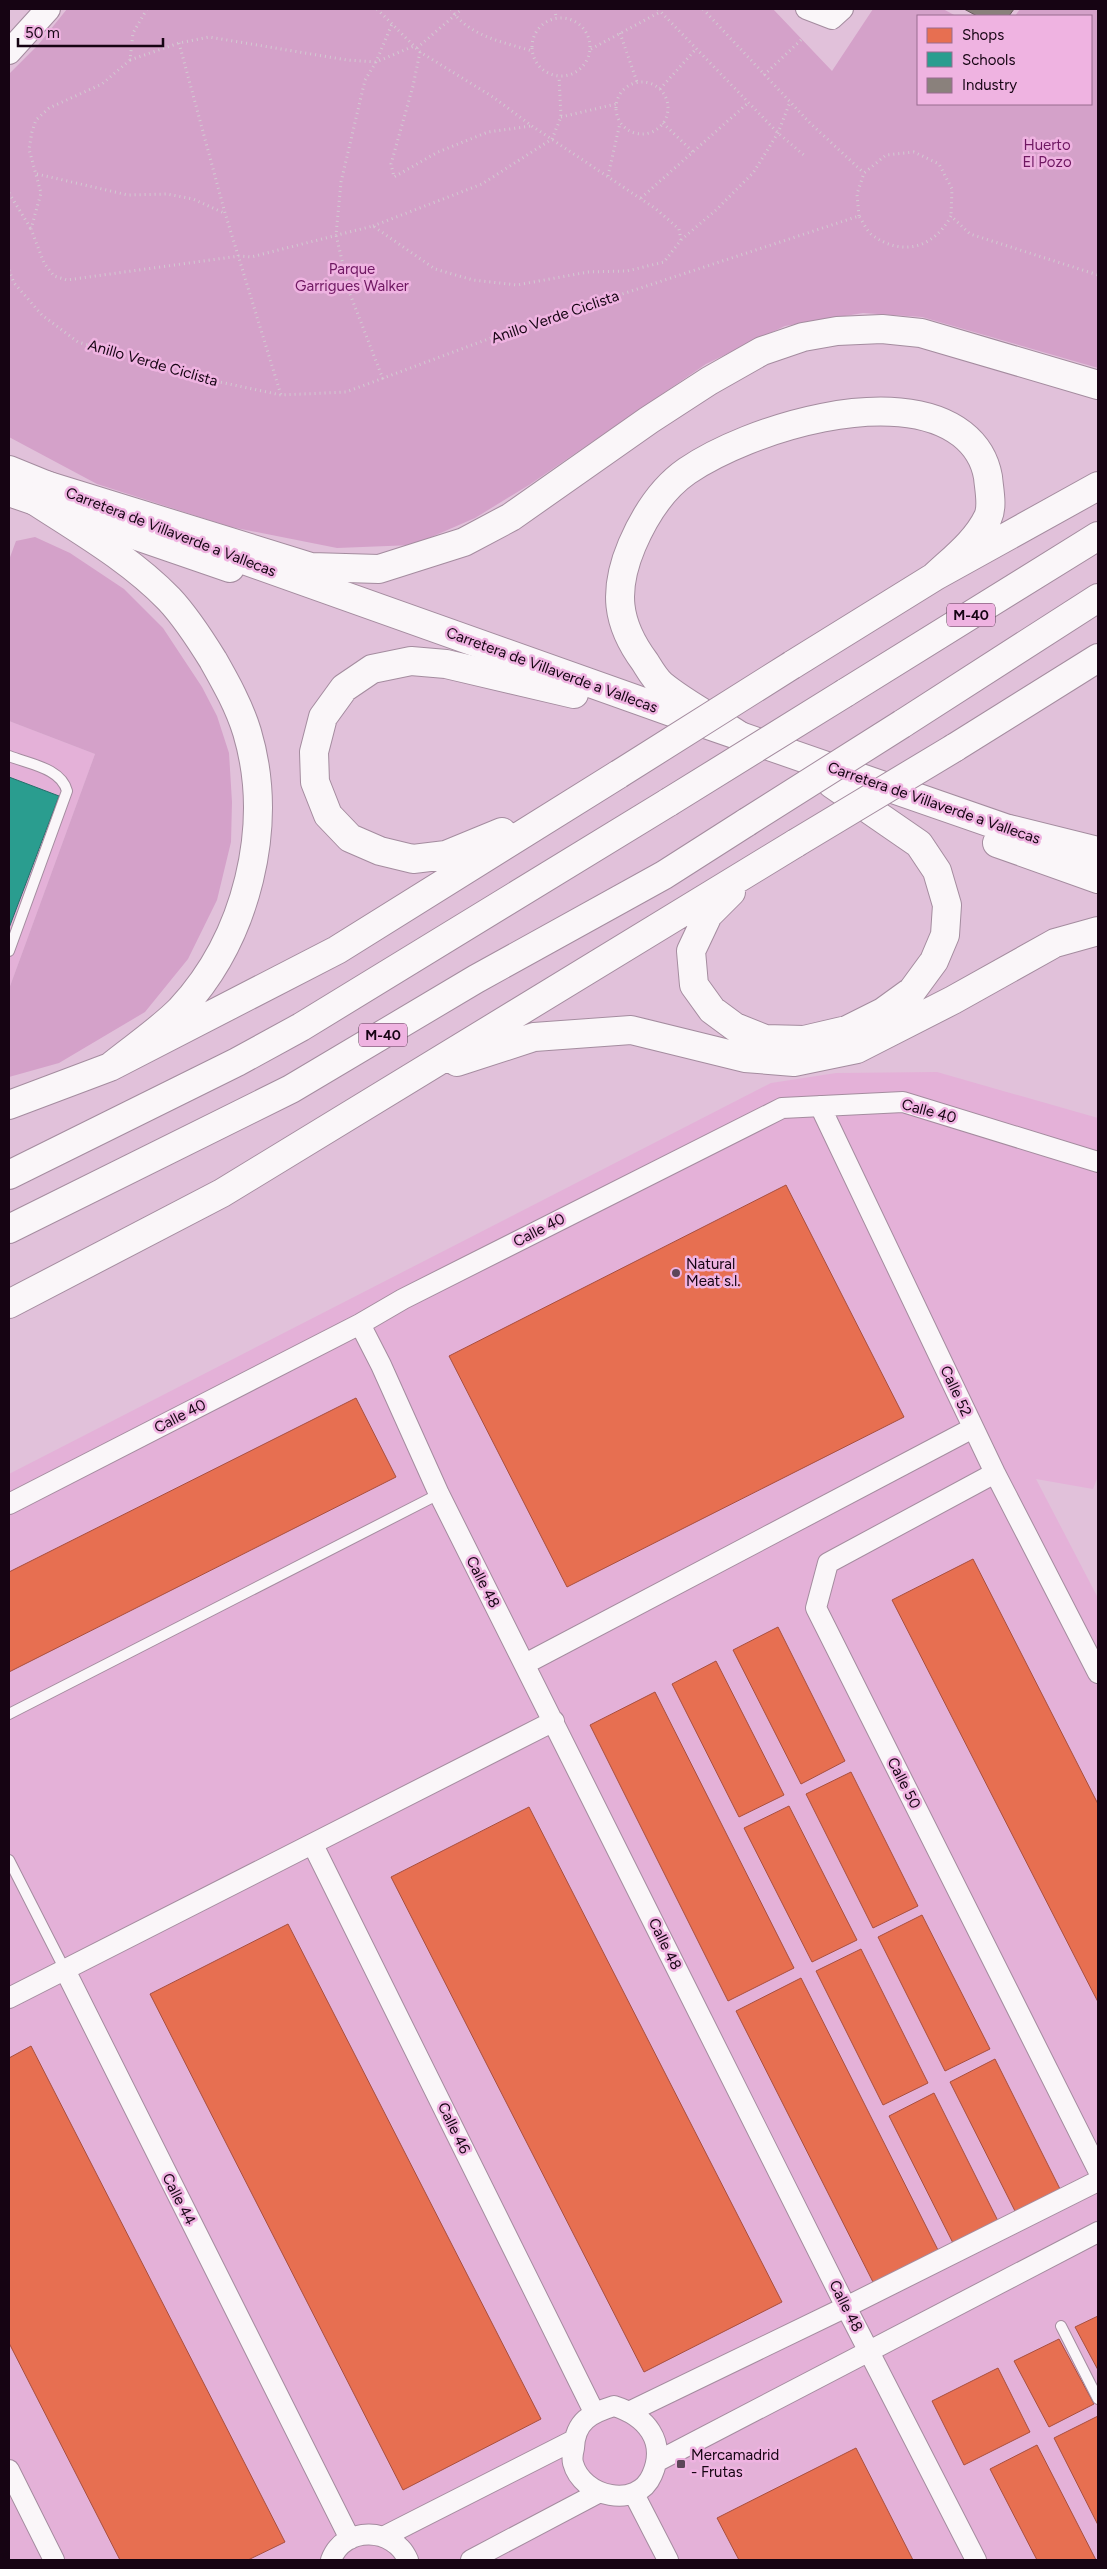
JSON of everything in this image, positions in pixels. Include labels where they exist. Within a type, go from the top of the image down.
[{"type":"main road","points":[[41,493],[311,567],[378,569],[464,542],[511,517],[649,420],[709,381],[762,351],[803,337],[837,331],[882,329],[921,333],[1098,385]]},
{"type":"main road","points":[[740,736],[661,684],[636,650],[620,617],[620,584],[641,524],[661,495],[685,472],[714,454],[788,426],[856,412],[892,411],[925,415],[952,427],[972,442],[986,466],[990,496],[989,515],[980,531],[934,577]]},
{"type":"main road","name":"Carretera de Villaverde a Vallecas","points":[[9,470],[41,493],[185,552],[574,694],[1098,879]]},
{"type":"main road","points":[[9,1104],[110,1067],[337,950],[934,577],[1098,486]]},
{"type":"main road","name":"Carretera de Villaverde a Vallecas","points":[[9,492],[41,493],[143,524],[1098,862]]},
{"type":"main road","points":[[41,493],[131,564],[170,600],[201,640],[231,692],[247,732],[257,777],[258,820],[250,875],[236,924],[213,966],[179,1010],[110,1067]]},
{"type":"main road","name":"M-40","points":[[9,1175],[238,1062],[293,1031],[669,802],[1098,536]]},
{"type":"main road","name":"M-40","points":[[9,1229],[291,1090],[476,980],[664,875],[1098,598]]},
{"type":"main road","points":[[9,1304],[222,1193],[416,1076],[762,862],[954,748],[1098,658]]},
{"type":"main road","points":[[574,694],[446,664],[412,661],[372,669],[344,688],[323,717],[314,752],[315,782],[328,815],[350,838],[380,851],[413,859],[446,855],[575,802]]},
{"type":"main road","points":[[1020,706],[1073,684],[1098,670]]},
{"type":"main road","points":[[762,862],[708,915],[691,951],[694,985],[712,1010],[735,1027],[766,1039],[804,1040],[847,1030],[883,1012],[912,991],[934,961],[945,935],[947,905],[937,870],[919,844],[832,784]]},
{"type":"main road","points":[[1009,829],[1098,851]]},
{"type":"main road","points":[[416,1076],[534,1037],[631,1030],[755,1059],[794,1062],[857,1049],[953,1000],[1055,943],[1098,931]]},
{"type":"street","points":[[9,52],[48,9]]},
{"type":"street","points":[[806,9],[832,19],[843,9]]},
{"type":"street","points":[[9,460],[41,493]]},
{"type":"street","name":"Calle 40","points":[[9,1504],[360,1324],[403,1299],[756,1119],[782,1108],[903,1102],[1098,1162]]},
{"type":"street","name":"Calle 52","points":[[820,1106],[995,1473],[1098,1673]]},
{"type":"street","name":"Calle 48","points":[[360,1324],[439,1494],[846,2307],[976,2560]]},
{"type":"street","points":[[525,1664],[973,1428]]},
{"type":"street","name":"Calle 50","points":[[995,1473],[828,1563],[816,1608],[1098,2170]]},
{"type":"street","points":[[9,1998],[554,1721]]},
{"type":"street","name":"Calle 46","points":[[313,1845],[594,2412]]},
{"type":"street","name":"Calle 44","points":[[65,1970],[350,2539]]},
{"type":"street","points":[[631,2411],[846,2307],[1098,2181]]},
{"type":"street","points":[[658,2461],[1097,2237]]},
{"type":"street","points":[[614,2406],[631,2411],[646,2425],[655,2441],[658,2461],[649,2481],[634,2494],[614,2496],[598,2492],[583,2480],[573,2463],[574,2440],[579,2424],[594,2412],[614,2406]]},
{"type":"street","points":[[385,2536],[574,2440]]},
{"type":"street","points":[[9,2470],[54,2560]]},
{"type":"street","points":[[470,2560],[598,2492]]},
{"type":"street","points":[[634,2494],[668,2560]]},
{"type":"street","points":[[331,2560],[334,2552],[350,2539],[368,2533],[385,2536],[404,2550],[408,2560]]},
{"type":"lane","points":[[9,756],[54,773],[64,781],[67,792],[9,951]]},
{"type":"lane","points":[[9,1714],[439,1494]]},
{"type":"lane","name":"Calle 44","points":[[9,1860],[65,1970]]},
{"type":"lane","points":[[1061,2326],[1098,2399]]},
{"type":"path","points":[[130,60],[133,33],[147,9]]},
{"type":"path","points":[[377,9],[417,49],[493,97],[532,126],[641,198],[679,229],[681,240]]},
{"type":"path","points":[[451,9],[473,31],[532,51]]},
{"type":"path","points":[[31,229],[40,193],[37,174],[29,149],[36,120],[49,108],[102,84],[130,60],[179,43],[209,37],[347,60],[376,62],[417,49],[462,9]]},
{"type":"path","points":[[555,9],[556,18]]},
{"type":"path","points":[[703,9],[790,102],[864,172]]},
{"type":"path","points":[[591,49],[659,10],[748,103],[804,156]]},
{"type":"path","points":[[565,17],[581,25],[590,40],[591,49],[584,66],[577,72],[559,76],[541,69],[532,51],[532,42],[540,26],[556,18],[565,17]]},
{"type":"path","points":[[383,379],[350,294],[336,235],[341,182],[365,80],[376,62],[392,24]]},
{"type":"path","points":[[620,33],[637,82]]},
{"type":"path","points":[[764,75],[802,39]]},
{"type":"path","points":[[179,43],[197,103],[225,213],[281,395]]},
{"type":"path","points":[[417,49],[413,86],[391,164],[394,177],[438,152],[488,132],[532,126]]},
{"type":"path","points":[[660,89],[696,49]]},
{"type":"path","points":[[9,193],[31,229],[44,263],[54,276],[67,280],[239,256],[251,257],[373,226],[482,184],[552,139],[561,118],[559,76]]},
{"type":"path","points":[[608,176],[620,122],[616,104],[623,90],[637,82],[645,82],[660,89],[665,95],[668,109],[663,123],[657,129],[642,134],[626,128],[620,122]]},
{"type":"path","points":[[373,226],[435,269],[473,280],[517,285],[588,272],[627,272],[664,262],[681,240],[754,173],[778,133],[790,102]]},
{"type":"path","points":[[641,198],[748,103]]},
{"type":"path","points":[[561,118],[616,104]]},
{"type":"path","points":[[663,123],[693,152]]},
{"type":"path","points":[[914,152],[938,164],[952,189],[951,216],[936,237],[919,246],[897,248],[871,235],[859,216],[857,194],[864,172],[886,155],[914,152]]},
{"type":"path","points":[[37,174],[128,195],[167,194],[193,198],[225,213]]},
{"type":"path","name":"Anillo Verde Ciclista","points":[[9,270],[14,283],[42,315],[78,342],[196,377],[281,395],[346,392],[517,329],[859,216]]},
{"type":"path","points":[[951,216],[970,234],[1098,275]]},
{"type":"shaded area","points":[[9,721],[95,754],[9,989]]},
{"type":"shaded area","points":[[937,1072],[1098,1118],[1098,1476],[1093,1489],[1036,1479],[1098,1598],[1098,2560],[9,2560],[9,1474],[771,1083],[836,1073]]},
{"type":"green space","name":"Parque Garrigues Walker","points":[[67,9],[773,9],[832,71],[873,9],[943,9],[954,15],[917,15],[917,105],[1092,105],[1092,15],[1016,15],[1020,9],[1098,9],[1098,368],[922,317],[863,313],[785,326],[706,364],[529,485],[475,518],[413,545],[337,548],[231,527],[97,484],[9,437],[9,74],[38,45]]},
{"type":"green space","points":[[35,537],[70,553],[124,589],[163,628],[202,687],[217,716],[229,753],[232,802],[231,842],[217,900],[188,959],[145,1012],[59,1063],[9,1077],[9,989],[95,754],[9,721],[9,560],[16,541]]},
{"type":"building: Shops","points":[[786,1185],[904,1417],[567,1587],[449,1356]]},
{"type":"building: Shops","points":[[356,1398],[396,1477],[9,1672],[9,1572]]},
{"type":"building: Shops","points":[[973,1559],[1098,1804],[1098,2002],[892,1600]]},
{"type":"building: Shops","points":[[778,1627],[845,1761],[801,1784],[733,1650]]},
{"type":"building: Shops","points":[[716,1661],[784,1795],[739,1817],[672,1684]]},
{"type":"building: Shops","points":[[655,1692],[794,1968],[728,2001],[590,1725]]},
{"type":"building: Shops","points":[[851,1772],[918,1906],[873,1928],[806,1794]]},
{"type":"building: Shops","points":[[789,1806],[857,1940],[812,1962],[744,1828]]},
{"type":"building: Shops","points":[[529,1807],[782,2302],[644,2372],[391,1877]]},
{"type":"building: Shops","points":[[922,1915],[990,2049],[945,2071],[878,1937]]},
{"type":"building: Shops","points":[[288,1924],[541,2419],[403,2490],[150,1994]]},
{"type":"building: Shops","points":[[861,1949],[928,2083],[883,2105],[816,1971]]},
{"type":"building: Shops","points":[[801,1978],[939,2252],[874,2284],[736,2011]]},
{"type":"building: Shops","points":[[31,2046],[285,2542],[248,2560],[120,2560],[9,2343],[9,2058]]},
{"type":"building: Shops","points":[[995,2059],[1062,2193],[1017,2215],[950,2082]]},
{"type":"building: Shops","points":[[934,2093],[1001,2227],[956,2249],[889,2116]]},
{"type":"building: Shops","points":[[1098,2316],[1098,2370],[1075,2327]]},
{"type":"building: Shops","points":[[1059,2339],[1094,2404],[1049,2427],[1014,2361]]},
{"type":"building: Shops","points":[[998,2368],[1030,2432],[964,2465],[932,2401]]},
{"type":"building: Shops","points":[[1098,2416],[1098,2525],[1054,2438]]},
{"type":"building: Shops","points":[[1037,2445],[1096,2560],[1037,2560],[990,2469]]},
{"type":"building: Shops","points":[[856,2448],[913,2560],[739,2560],[717,2518]]},
{"type":"building: Schools","points":[[9,777],[59,796],[9,928]]},
{"type":"building: Industry","points":[[964,9],[1014,9],[1010,15],[975,15]]},
{"type":"place","name":"Natural Meat s.l.","points":[[676,1273]]},
{"type":"place","name":"Mercamadrid - Frutas","points":[[681,2464]]},
{"type":"park label","name":"Huerto El Pozo","points":[[1047,154]]}]
